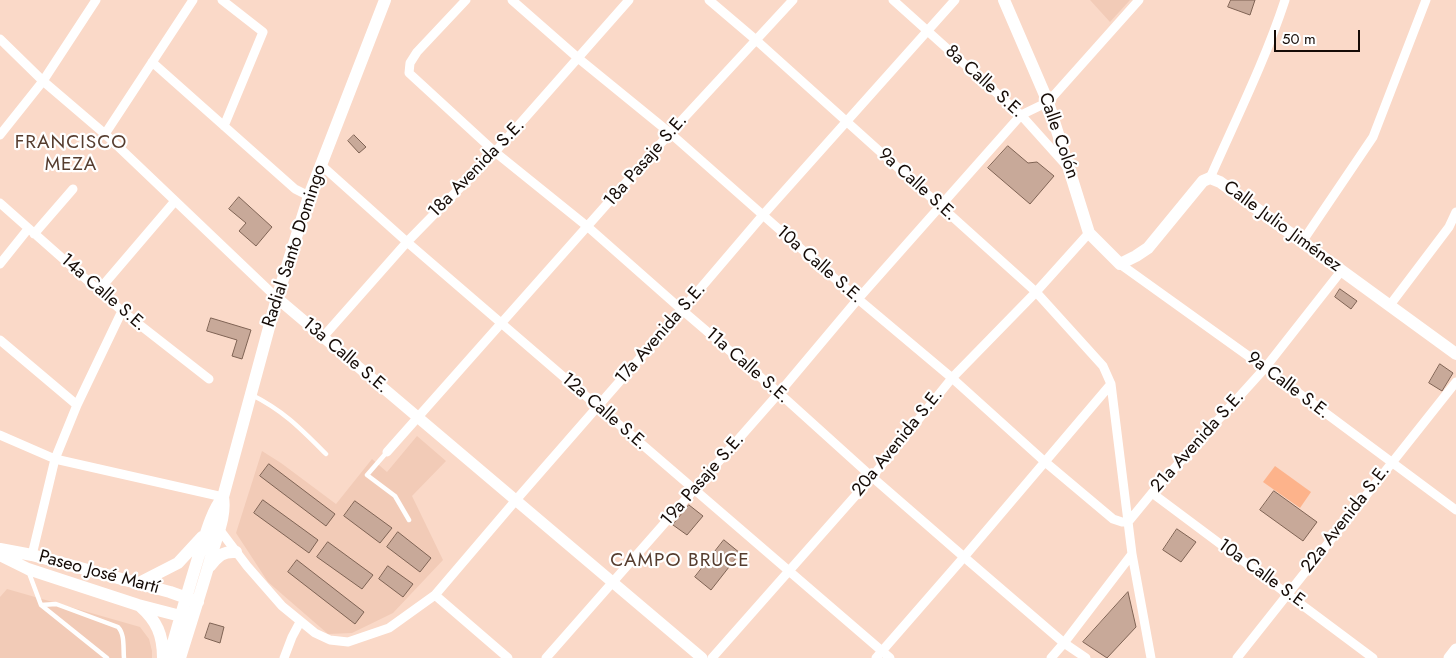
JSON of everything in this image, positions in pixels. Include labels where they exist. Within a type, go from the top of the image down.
[{"type":"main road","name":"Calle Colón","points":[[1004,0],[1048,102],[1089,233],[1120,264]]},
{"type":"main road","name":"Radial Santo Domingo","points":[[192,600],[208,570],[217,504],[222,497],[276,298],[320,164],[383,1]]},
{"type":"main road","name":"Calle Julio Jiménez","points":[[1120,264],[1148,248],[1202,182],[1210,178],[1220,182],[1456,354]]},
{"type":"main road","name":"Radial Santo Domingo","points":[[169,658],[186,618],[213,530]]},
{"type":"main road","points":[[137,584],[178,563],[213,530]]},
{"type":"main road","name":"Paseo José Martí","points":[[0,549],[32,555],[192,600]]},
{"type":"main road","points":[[208,570],[223,552],[236,552]]},
{"type":"main road","name":"Paseo José Martí","points":[[0,555],[28,569],[138,605],[186,618]]},
{"type":"main road","points":[[138,605],[157,625],[163,649],[163,658]]},
{"type":"main road","name":"Radial Santo Domingo","points":[[180,658],[186,618]]},
{"type":"street","points":[[0,135],[43,81],[96,0]]},
{"type":"street","points":[[105,134],[193,0]]},
{"type":"street","points":[[222,0],[263,32],[224,126]]},
{"type":"street","name":"11a Calle S.E.","points":[[466,0],[417,52],[410,63],[408,73],[495,152],[588,227],[964,557],[1064,643],[1086,658]]},
{"type":"street","name":"10a Calle S.E.","points":[[512,0],[578,58],[670,133],[858,299],[952,378],[1044,461],[1112,518],[1122,522],[1129,521]]},
{"type":"street","name":"18a Avenida S.E.","points":[[323,337],[407,242],[495,152],[629,0]]},
{"type":"street","name":"9a Calle S.E.","points":[[708,0],[756,40],[1036,292],[1103,366],[1111,384]]},
{"type":"street","name":"18a Pasaje S.E.","points":[[502,323],[670,133],[792,0]]},
{"type":"street","name":"8a Calle S.E.","points":[[894,0],[1021,114],[1070,170]]},
{"type":"street","name":"17a Avenida S.E.","points":[[300,622],[315,633],[330,640],[348,642],[388,628],[435,595],[763,215],[955,0]]},
{"type":"street","points":[[779,393],[858,299],[1021,114],[1048,102],[1139,0]]},
{"type":"street","points":[[1210,178],[1243,105],[1285,0]]},
{"type":"street","points":[[1302,242],[1373,137],[1426,0]]},
{"type":"street","name":"13a Calle S.E.","points":[[0,39],[43,81],[105,134],[276,298],[702,658]]},
{"type":"street","points":[[152,62],[295,189],[309,196]]},
{"type":"street","name":"12a Calle S.E.","points":[[320,164],[407,242],[789,571],[879,655],[890,658]]},
{"type":"street","points":[[0,264],[72,189]]},
{"type":"street","points":[[99,290],[175,201]]},
{"type":"street","name":"14a Calle S.E.","points":[[0,203],[122,311],[209,379]]},
{"type":"street","points":[[1390,305],[1449,227],[1456,212]]},
{"type":"street","name":"20a Avenida S.E.","points":[[712,658],[872,477],[952,378],[1036,292],[1089,233]]},
{"type":"street","name":"9a Calle S.E.","points":[[1120,264],[1265,368],[1456,510]]},
{"type":"street","name":"21a Avenida S.E.","points":[[1129,521],[1265,368],[1342,270]]},
{"type":"street","points":[[32,555],[55,459],[77,405],[122,311]]},
{"type":"street","points":[[387,452],[502,323]]},
{"type":"street","points":[[0,340],[77,405]]},
{"type":"street","name":"22a Avenida S.E.","points":[[1237,658],[1456,382]]},
{"type":"street","points":[[879,655],[1111,384]]},
{"type":"street","points":[[1111,384],[1132,554],[1151,658]]},
{"type":"street","name":"19a Pasaje S.E.","points":[[546,658],[614,583],[779,393]]},
{"type":"street","points":[[0,435],[55,459],[222,497]]},
{"type":"street","name":"10a Calle S.E.","points":[[1152,494],[1288,593],[1373,658]]},
{"type":"street","points":[[213,530],[236,552],[282,606],[300,622],[284,658]]},
{"type":"street","points":[[1051,658],[1132,554]]},
{"type":"street","points":[[435,595],[508,658]]},
{"type":"street","points":[[1449,658],[1456,649]]},
{"type":"lane","points":[[251,395],[286,415],[326,454]]},
{"type":"lane","points":[[387,452],[367,475],[395,496],[409,520]]},
{"type":"lane","points":[[28,569],[41,605],[107,658]]},
{"type":"lane","points":[[41,605],[56,604],[118,627],[121,629],[122,634],[124,658]]},
{"type":"shaded area","points":[[1090,0],[1130,0],[1110,22]]},
{"type":"shaded area","points":[[417,436],[446,461],[412,496],[443,560],[393,613],[352,633],[328,634],[268,582],[236,533],[262,451],[336,504],[372,459],[387,472]]},
{"type":"shaded area","points":[[1275,466],[1311,492],[1300,508],[1263,482]]},
{"type":"shaded area","points":[[7,589],[140,627],[149,639],[152,658],[0,658],[0,597]]},
{"type":"building","points":[[1231,0],[1255,0],[1250,15],[1228,7]]},
{"type":"building","points":[[354,135],[366,147],[359,153],[348,141]]},
{"type":"building","points":[[1008,146],[1028,163],[1037,162],[1054,176],[1030,204],[988,168]]},
{"type":"building","points":[[239,197],[272,227],[256,246],[239,231],[246,223],[229,209]]},
{"type":"building","points":[[1340,289],[1357,301],[1351,309],[1335,297]]},
{"type":"building","points":[[211,318],[251,330],[242,359],[232,356],[237,340],[207,331]]},
{"type":"building","points":[[1440,364],[1453,373],[1442,391],[1429,383]]},
{"type":"building","points":[[269,464],[335,514],[326,526],[260,476]]},
{"type":"building","points":[[1274,491],[1317,522],[1303,541],[1260,510]]},
{"type":"building","points":[[263,500],[318,540],[309,553],[254,513]]},
{"type":"building","points":[[355,501],[392,528],[380,543],[344,516]]},
{"type":"building","points":[[689,505],[703,516],[687,535],[673,525]]},
{"type":"building","points":[[1177,529],[1196,542],[1181,562],[1163,550]]},
{"type":"building","points":[[398,532],[431,558],[420,572],[387,547]]},
{"type":"building","points":[[724,540],[740,553],[711,590],[695,577]]},
{"type":"building","points":[[328,542],[373,575],[362,589],[317,557]]},
{"type":"building","points":[[297,560],[364,612],[355,624],[288,572]]},
{"type":"building","points":[[388,566],[413,584],[403,597],[379,579]]},
{"type":"building","points":[[1128,592],[1136,627],[1107,658],[1083,642]]},
{"type":"building","points":[[210,623],[224,627],[220,643],[205,638]]},
{"type":"district","name":"FRANCISCO MEZA","points":[[71,154]]},
{"type":"district","name":"CAMPO BRUCE","points":[[680,561]]}]
